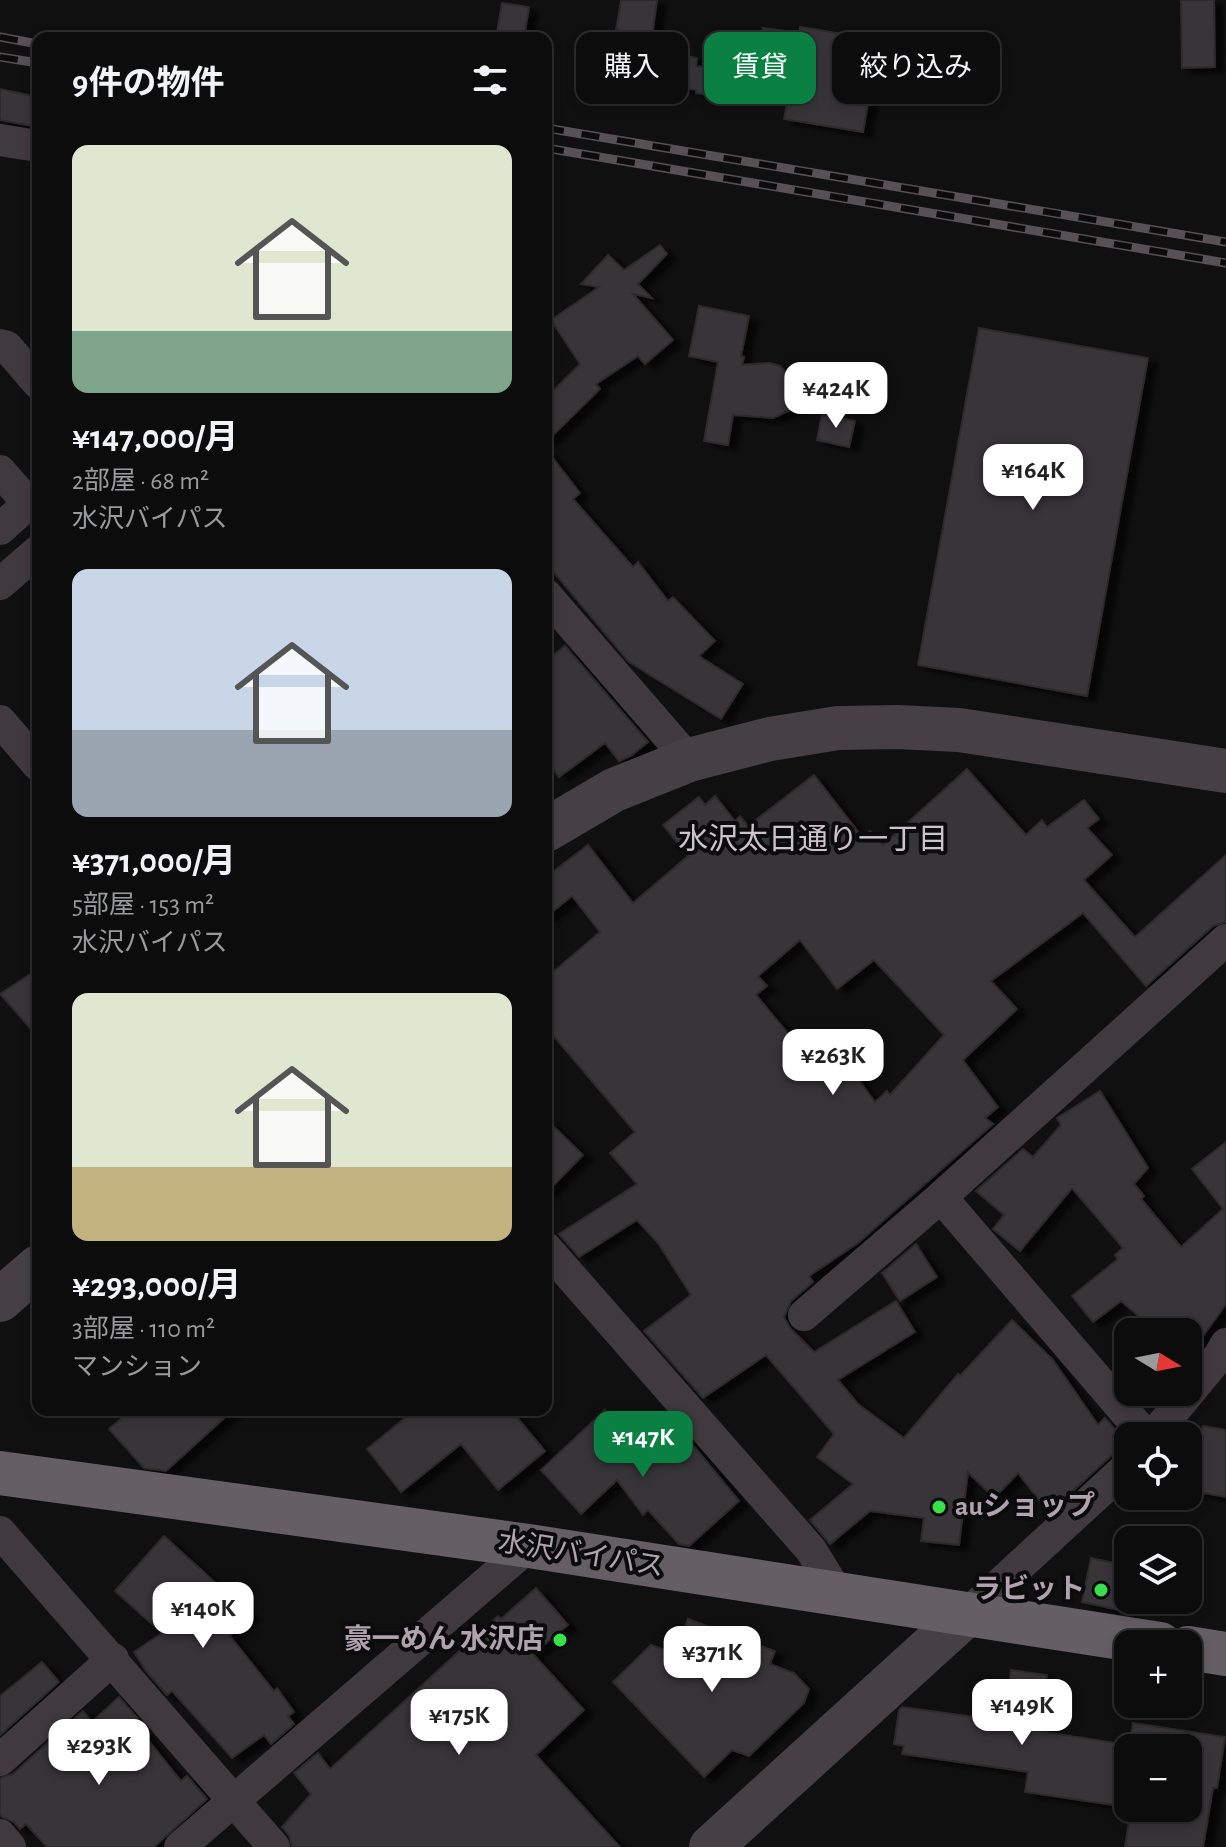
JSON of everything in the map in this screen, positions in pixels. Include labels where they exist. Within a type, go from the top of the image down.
[{"type":"highway","name":"水沢バイパス","points":[[0,1473],[529,1546],[1114,1637]]},
{"type":"highway","points":[[1202,1650],[1226,1654]]},
{"type":"street","points":[[0,140],[32,145]]},
{"type":"street","points":[[0,345],[7,347],[32,376]]},
{"type":"street","points":[[0,471],[32,498]]},
{"type":"street","points":[[0,529],[32,500]]},
{"type":"street","points":[[0,584],[32,556]]},
{"type":"street","points":[[552,602],[689,760]]},
{"type":"street","points":[[0,721],[32,758]]},
{"type":"street","points":[[552,826],[614,790],[689,760],[770,739],[838,728],[959,730],[1226,771]]},
{"type":"street","points":[[804,1315],[941,1197],[1226,940]]},
{"type":"street","points":[[941,1197],[1134,1422]]},
{"type":"street","points":[[552,1255],[811,1550],[838,1594]]},
{"type":"street","points":[[0,1300],[32,1272]]},
{"type":"street","points":[[1165,1422],[1226,1344]]},
{"type":"street","points":[[711,1847],[1114,1479]]},
{"type":"street","points":[[0,1532],[274,1847]]},
{"type":"street","points":[[180,1847],[529,1546]]},
{"type":"street","points":[[0,1760],[113,1659]]},
{"type":"street","points":[[0,1835],[10,1847]]},
{"type":"building","points":[[621,0],[657,0],[653,32],[616,30]]},
{"type":"building","points":[[1181,0],[1214,0],[1215,67],[1182,68]]},
{"type":"building","points":[[502,3],[529,7],[525,32],[497,32]]},
{"type":"building","points":[[800,27],[832,32],[832,104],[868,104],[863,132],[784,119],[787,104],[816,104],[816,32],[799,32]]},
{"type":"building","points":[[763,28],[792,32],[762,32]]},
{"type":"building","points":[[688,56],[697,58],[696,66],[704,67],[704,94],[696,93],[696,90],[688,88]]},
{"type":"building","points":[[0,89],[32,96],[32,126],[0,120]]},
{"type":"building","points":[[660,245],[667,254],[638,284],[652,298],[633,294],[673,340],[645,364],[638,356],[596,384],[600,389],[552,436],[552,392],[580,364],[552,319],[599,287],[581,284],[608,255],[624,270]]},
{"type":"building","points":[[699,306],[749,316],[742,365],[769,363],[780,366],[792,379],[797,407],[773,418],[733,415],[728,445],[704,441],[718,362],[689,356]]},
{"type":"building","points":[[979,328],[1148,358],[1087,696],[918,665]]},
{"type":"building","points":[[822,414],[855,421],[849,447],[817,440]]},
{"type":"building","points":[[552,457],[580,493],[573,499],[633,567],[638,562],[668,601],[673,597],[715,641],[699,656],[743,684],[721,719],[629,662],[552,570]]},
{"type":"building","points":[[565,646],[648,742],[619,761],[605,743],[559,777],[552,767],[552,656]]},
{"type":"building","points":[[967,769],[1026,835],[1042,820],[1047,827],[1084,800],[1099,819],[1087,828],[1112,855],[1084,880],[1135,937],[1226,855],[1226,922],[1213,926],[1146,986],[1083,913],[991,981],[1017,1009],[963,1060],[998,1107],[985,1118],[993,1124],[858,1243],[809,1276],[813,1282],[791,1301],[784,1317],[790,1328],[814,1352],[896,1301],[915,1332],[838,1380],[858,1404],[904,1438],[958,1374],[960,1376],[1012,1320],[1053,1360],[1098,1425],[1105,1418],[1114,1428],[1114,1453],[1049,1513],[1018,1473],[994,1498],[968,1472],[959,1545],[921,1541],[924,1518],[870,1511],[830,1544],[810,1520],[853,1484],[817,1457],[834,1434],[766,1355],[703,1398],[644,1331],[691,1295],[658,1243],[637,1220],[579,1257],[559,1234],[637,1184],[610,1153],[635,1132],[552,1034],[552,973],[600,932],[572,896],[552,912],[552,872],[588,845],[633,903],[688,856],[663,825],[699,797],[705,805],[715,796],[735,821],[740,816],[748,826],[814,775],[863,838],[870,831],[883,845]],"holes":[[[800,940],[837,989],[874,960],[944,1035],[890,1095],[887,1091],[875,1102],[824,1032],[801,1049],[756,995],[767,986],[758,976]]]},
{"type":"building","points":[[32,973],[32,1030],[0,994]]},
{"type":"building","points":[[1100,1091],[1148,1168],[1134,1184],[1144,1196],[1141,1199],[1181,1247],[1223,1209],[1192,1169],[1226,1142],[1226,1304],[1202,1337],[1202,1318],[1141,1318],[1121,1301],[1093,1322],[1072,1296],[1118,1259],[1115,1255],[1123,1248],[1072,1188],[1020,1251],[993,1229],[1004,1215],[976,1191],[1023,1149],[1033,1157],[1061,1125],[1057,1118]]},
{"type":"building","points":[[552,1125],[583,1155],[552,1187]]},
{"type":"building","points":[[916,1244],[937,1277],[900,1301],[882,1273]]},
{"type":"building","points":[[605,1410],[650,1458],[684,1434],[739,1501],[689,1546],[679,1544],[648,1510],[643,1515],[617,1480],[581,1514],[541,1470]]},
{"type":"building","points":[[124,1416],[226,1416],[166,1471],[144,1468],[109,1429]]},
{"type":"building","points":[[408,1416],[516,1416],[545,1451],[498,1490],[461,1444],[401,1492],[367,1449]]},
{"type":"building","points":[[1203,1426],[1226,1430],[1226,1497],[1202,1493]]},
{"type":"building","points":[[164,1536],[250,1614],[230,1636],[274,1691],[277,1688],[294,1712],[288,1716],[294,1724],[271,1744],[264,1735],[232,1758],[172,1691],[167,1695],[134,1652],[162,1633],[115,1591]]},
{"type":"building","points":[[1091,1558],[1114,1563],[1114,1609],[1082,1602]]},
{"type":"building","points":[[536,1588],[568,1625],[533,1654],[584,1710],[536,1755],[620,1847],[292,1847],[289,1835],[282,1827],[311,1794],[294,1773],[318,1753],[330,1769],[498,1616],[501,1619]]},
{"type":"building","points":[[688,1619],[775,1651],[770,1664],[794,1673],[809,1689],[804,1703],[749,1756],[732,1750],[704,1777],[613,1682],[651,1645],[665,1650],[683,1632]]},
{"type":"building","points":[[42,1662],[59,1682],[0,1735],[0,1696]]},
{"type":"building","points":[[1011,1670],[1047,1675],[1039,1731],[1114,1743],[1114,1805],[1025,1792],[1028,1772],[902,1754],[904,1746],[894,1744],[902,1707],[1004,1721]]},
{"type":"building","points":[[119,1697],[140,1721],[136,1725],[181,1781],[187,1776],[207,1799],[154,1847],[47,1847],[26,1824],[20,1829],[14,1822],[2,1817],[0,1778],[13,1774],[83,1711],[92,1722]]},
{"type":"building","points":[[1133,1723],[1225,1737],[1203,1847],[1125,1847],[1129,1822],[1202,1822],[1202,1734],[1131,1734]]},
{"type":"railway","points":[[0,37],[32,43]]},
{"type":"railway","points":[[0,57],[32,62]]},
{"type":"railway","points":[[552,129],[1226,242]]},
{"type":"railway","points":[[552,149],[1226,263]]},
{"type":"place","name":"auショップ","points":[[939,1507]]},
{"type":"place","name":"ラビット","points":[[1101,1590]]},
{"type":"place","name":"豪一めん 水沢店","points":[[560,1640]]},
{"type":"district","name":"水沢太日通り一丁目","points":[[813,840]]}]
